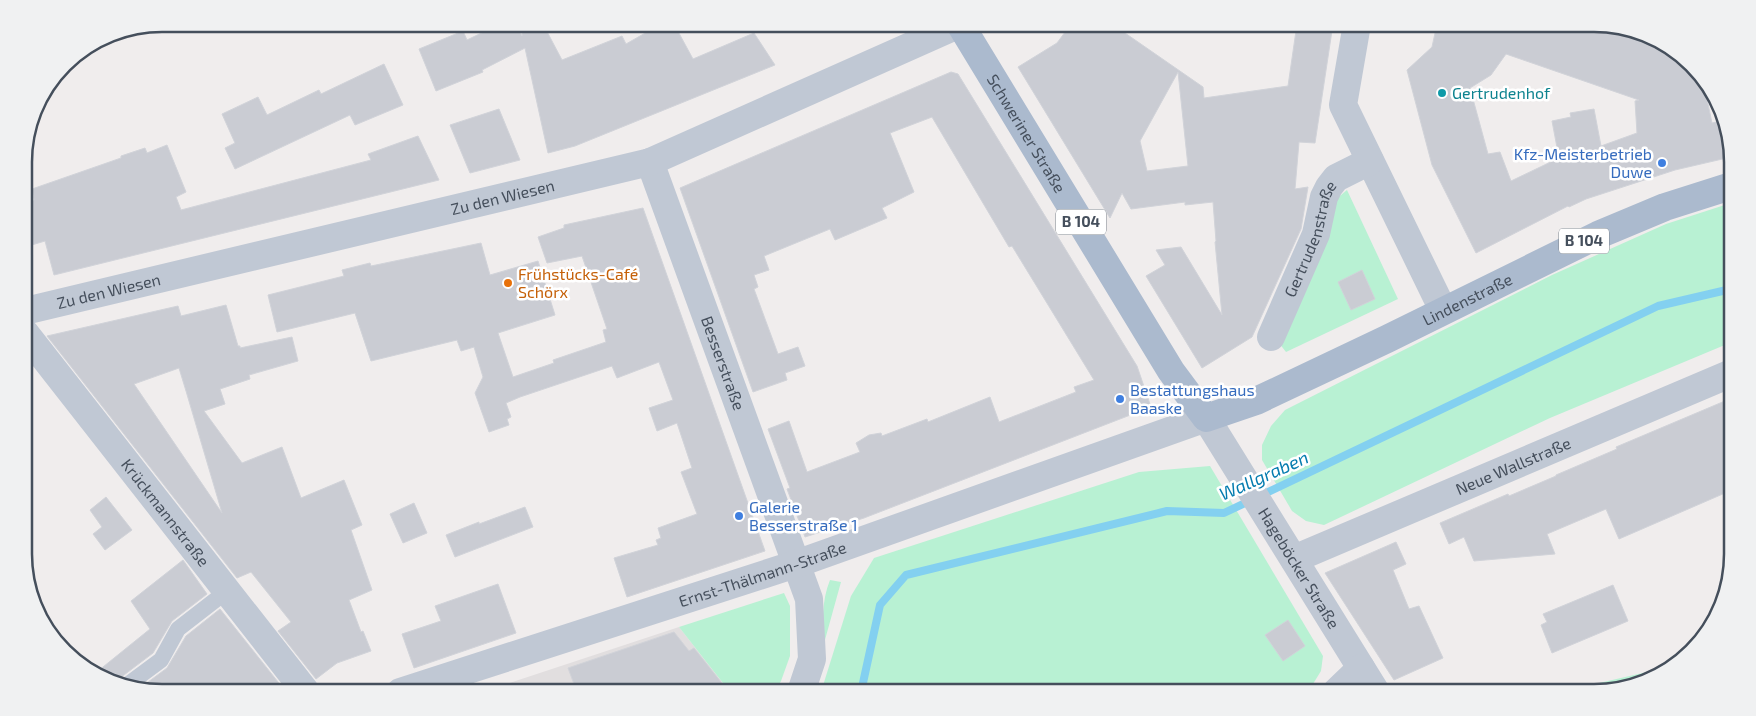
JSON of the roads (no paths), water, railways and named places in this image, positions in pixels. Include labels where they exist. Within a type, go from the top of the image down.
[{"type":"main road","name":"Schweriner Straße","points":[[965,32],[1171,371],[1206,418]]},
{"type":"main road","name":"Lindenstraße","points":[[1206,418],[1256,401],[1388,339],[1443,310],[1598,235],[1665,207],[1724,188]]},
{"type":"street","name":"Zu den Wiesen","points":[[33,309],[650,162],[941,32]]},
{"type":"street","points":[[1356,32],[1343,105],[1443,310]]},
{"type":"street","name":"Gertrudenstraße","points":[[1271,336],[1316,234],[1324,197],[1329,187],[1336,178],[1370,161]]},
{"type":"street","name":"Besserstraße","points":[[650,162],[809,599],[812,658],[804,684]]},
{"type":"street","name":"Krückmannstraße","points":[[33,343],[300,684]]},
{"type":"street","name":"Neue Wallstraße","points":[[1294,560],[1724,377]]},
{"type":"street","name":"Hageböcker Straße","points":[[1206,418],[1370,683]]},
{"type":"street","name":"Ernst-Thälmann-Straße","points":[[425,684],[796,564],[1206,418]]},
{"type":"street","points":[[1345,683],[1361,668]]},
{"type":"lane","points":[[134,680],[161,660],[178,629],[227,591]]},
{"type":"waterway","name":"Wallgraben","points":[[863,684],[880,605],[906,575],[1167,511],[1224,513],[1658,306],[1724,291]]},
{"type":"place","name":"Gertrudenhof","points":[[1442,93]]},
{"type":"place","name":"Kfz-Meisterbetrieb Duwe","points":[[1662,163]]},
{"type":"place","name":"Frühstücks-Café Schörx","points":[[508,283]]},
{"type":"place","name":"Bestattungshaus Baaske","points":[[1120,399]]},
{"type":"place","name":"Galerie Besserstraße 1","points":[[739,516]]}]
